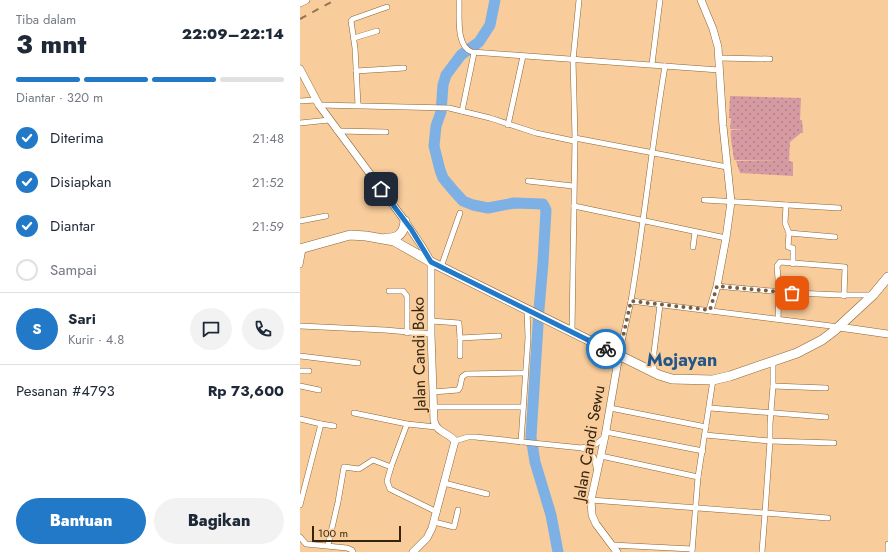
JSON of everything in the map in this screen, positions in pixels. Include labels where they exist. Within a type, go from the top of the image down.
[{"type":"highway","points":[[301,249],[346,236],[392,238],[398,236],[402,232],[405,221]]},
{"type":"highway","points":[[381,238],[394,241],[431,262],[672,380],[713,380],[730,376],[773,363],[812,346],[839,327],[873,295],[888,277]]},
{"type":"street","points":[[300,3],[306,0]]},
{"type":"street","points":[[459,0],[461,41],[467,50],[474,53],[652,64],[719,70]]},
{"type":"street","points":[[572,332],[573,186],[575,140],[573,60],[579,0]]},
{"type":"street","points":[[652,64],[660,0]]},
{"type":"street","points":[[701,0],[716,39],[719,58],[731,202],[717,286],[710,310]]},
{"type":"street","points":[[358,105],[354,38],[351,22],[352,19],[387,7]]},
{"type":"street","points":[[354,38],[377,32]]},
{"type":"street","points":[[462,111],[474,53]]},
{"type":"street","points":[[508,125],[522,56]]},
{"type":"street","points":[[719,58],[770,59]]},
{"type":"street","points":[[619,355],[631,301],[644,221],[658,110],[666,66]]},
{"type":"street","points":[[356,71],[404,68]]},
{"type":"street","points":[[300,70],[317,103],[405,221],[431,262]]},
{"type":"street","points":[[300,101],[358,105],[449,108],[490,118],[542,135],[727,167]]},
{"type":"street","points":[[300,123],[329,120]]},
{"type":"street","points":[[337,131],[386,132]]},
{"type":"street","points":[[528,181],[573,186]]},
{"type":"street","points":[[704,200],[839,208]]},
{"type":"street","points":[[786,205],[785,223],[790,233],[788,247],[792,248],[793,264]]},
{"type":"street","points":[[574,206],[726,238]]},
{"type":"street","points":[[441,267],[460,213]]},
{"type":"street","points":[[300,221],[326,216]]},
{"type":"street","points":[[693,247],[695,232]]},
{"type":"street","points":[[790,233],[835,237]]},
{"type":"street","points":[[300,265],[301,249]]},
{"type":"street","name":"Jalan Candi Boko","points":[[431,262],[432,392],[434,421],[436,427],[455,441]]},
{"type":"street","points":[[778,319],[778,265],[780,262],[845,267],[844,296]]},
{"type":"street","points":[[717,286],[844,296],[873,295]]},
{"type":"street","points":[[389,290],[403,291],[407,296],[407,333]]},
{"type":"street","points":[[631,301],[888,334]]},
{"type":"street","points":[[654,372],[654,352],[660,305]]},
{"type":"street","points":[[524,442],[523,407],[531,312]]},
{"type":"street","points":[[431,321],[459,324],[460,356]]},
{"type":"street","points":[[300,326],[431,334]]},
{"type":"street","points":[[460,338],[499,336]]},
{"type":"street","name":"Jalan Candi Sewu","points":[[617,552],[596,524],[592,516],[591,500],[606,434],[619,355]]},
{"type":"street","points":[[300,356],[358,363]]},
{"type":"street","points":[[762,552],[770,441],[773,363]]},
{"type":"street","points":[[300,371],[309,371]]},
{"type":"street","points":[[432,392],[458,390],[460,388],[462,377],[466,374],[525,373]]},
{"type":"street","points":[[612,545],[692,551],[698,477],[710,408],[713,380]]},
{"type":"street","points":[[300,386],[318,390]]},
{"type":"street","points":[[773,386],[826,388]]},
{"type":"street","points":[[434,407],[523,407]]},
{"type":"street","points":[[610,408],[706,427]]},
{"type":"street","points":[[710,408],[826,417]]},
{"type":"street","points":[[354,413],[407,424],[436,427]]},
{"type":"street","points":[[300,419],[334,426]]},
{"type":"street","points":[[300,505],[301,493],[322,424]]},
{"type":"street","points":[[407,424],[387,481],[390,489],[436,512]]},
{"type":"street","points":[[582,448],[596,444],[606,434],[703,451]]},
{"type":"street","points":[[705,435],[770,441],[834,443]]},
{"type":"street","points":[[416,549],[427,538],[434,522],[455,441],[462,438],[475,437],[582,448],[589,451],[594,456],[596,474]]},
{"type":"street","points":[[601,456],[698,477]]},
{"type":"street","points":[[328,545],[344,467],[357,470],[374,460],[391,467]]},
{"type":"street","points":[[444,483],[487,494]]},
{"type":"street","points":[[591,500],[828,518]]},
{"type":"street","points":[[434,522],[454,527],[458,510]]},
{"type":"street","points":[[300,538],[306,544],[347,548],[353,552]]},
{"type":"street","points":[[888,544],[888,552]]},
{"type":"shaded area","points":[[730,96],[801,98],[800,120],[802,120],[803,133],[790,142],[789,161],[793,162],[793,176],[740,173],[736,161],[779,161],[734,160],[731,130],[748,130],[730,129]]},
{"type":"waterway","points":[[495,0],[490,25],[479,42],[461,55],[446,75],[443,85],[441,112],[436,126],[434,146],[443,178],[463,201],[488,208],[514,203],[543,204],[546,210],[531,437],[535,462],[551,515],[558,552]]},
{"type":"railway","points":[[300,19],[335,0]]},
{"type":"way so far","points":[[606,349],[619,355],[631,301],[710,310],[717,286],[792,293]]},
{"type":"district","name":"Mojayan","points":[[682,360]]},
{"type":"route","points":[[381,189],[411,229],[431,262],[606,349]]}]
